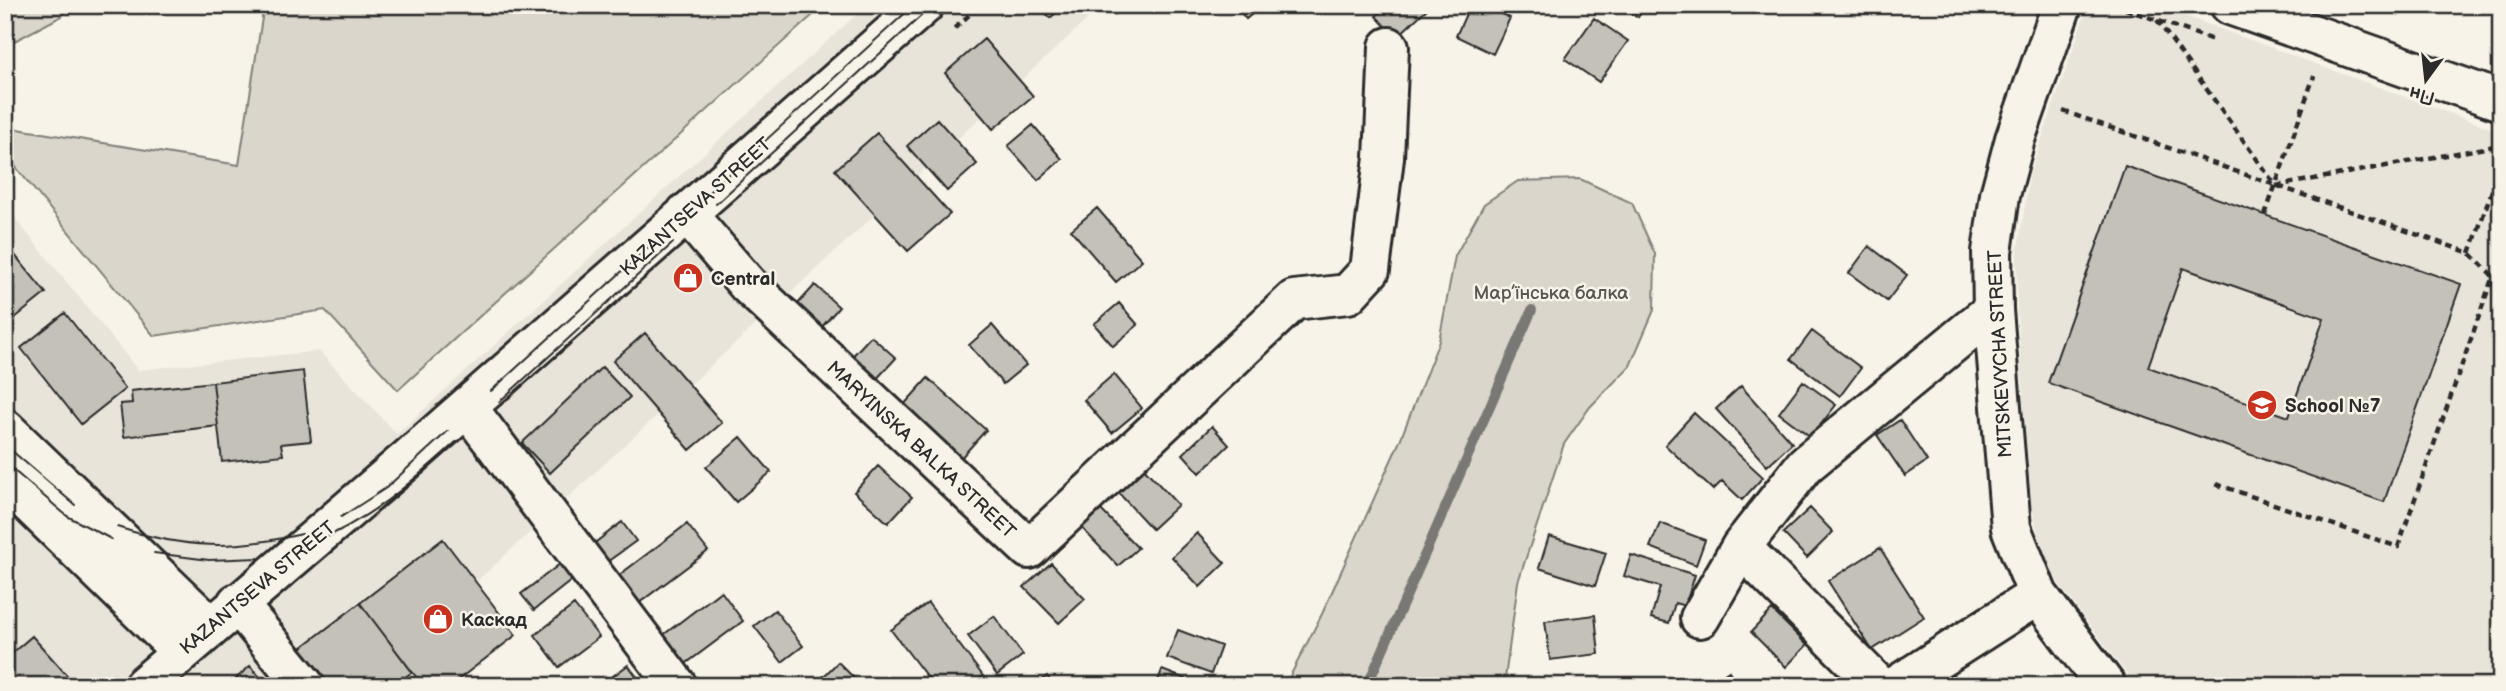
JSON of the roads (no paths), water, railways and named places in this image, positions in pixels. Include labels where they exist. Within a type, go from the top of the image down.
[{"type":"street","name":"KAZANTSEVA STREET","points":[[143,686],[467,407],[923,5]]},
{"type":"street","name":"MITSKEVYCHA STREET","points":[[2062,5],[2029,99],[2000,195],[1992,252],[1993,310],[2007,504],[2018,551],[2038,595],[2106,686]]},
{"type":"street","points":[[2230,5],[2501,101]]},
{"type":"street","name":"MARYINSKA BALKA STREET","points":[[686,213],[748,285],[1029,550],[1294,300],[1348,294],[1370,270],[1384,158],[1389,47]]},
{"type":"street","points":[[1700,618],[1741,547],[1805,465],[1993,310]]},
{"type":"street","points":[[467,407],[677,686]]},
{"type":"street","points":[[5,429],[305,686]]},
{"type":"street","points":[[5,480],[181,651]]},
{"type":"street","points":[[1741,547],[1879,686]]},
{"type":"street","points":[[1896,686],[2038,595]]},
{"type":"waterway","points":[[1367,686],[1532,310]]},
{"type":"tram line","points":[[708,193],[914,5]]},
{"type":"tram line","points":[[716,204],[933,5]]},
{"type":"tram line","points":[[491,391],[664,233]]},
{"type":"tram line","points":[[499,402],[673,243]]},
{"type":"tram line","points":[[341,517],[386,488],[448,431]]},
{"type":"tram line","points":[[307,546],[369,513],[456,442]]},
{"type":"tram line","points":[[5,445],[75,505]]},
{"type":"tram line","points":[[5,463],[67,516],[111,539]]},
{"type":"tram line","points":[[117,527],[165,540],[209,545],[254,543],[302,534]]},
{"type":"tram line","points":[[154,553],[209,560],[258,558]]},
{"type":"place","name":"Central","points":[[688,278]]},
{"type":"place","name":"School №7","points":[[2262,405]]},
{"type":"place","name":"Каскад","points":[[438,619]]},
{"type":"park label","name":"Мар’їнська балка","points":[[1551,292]]}]
